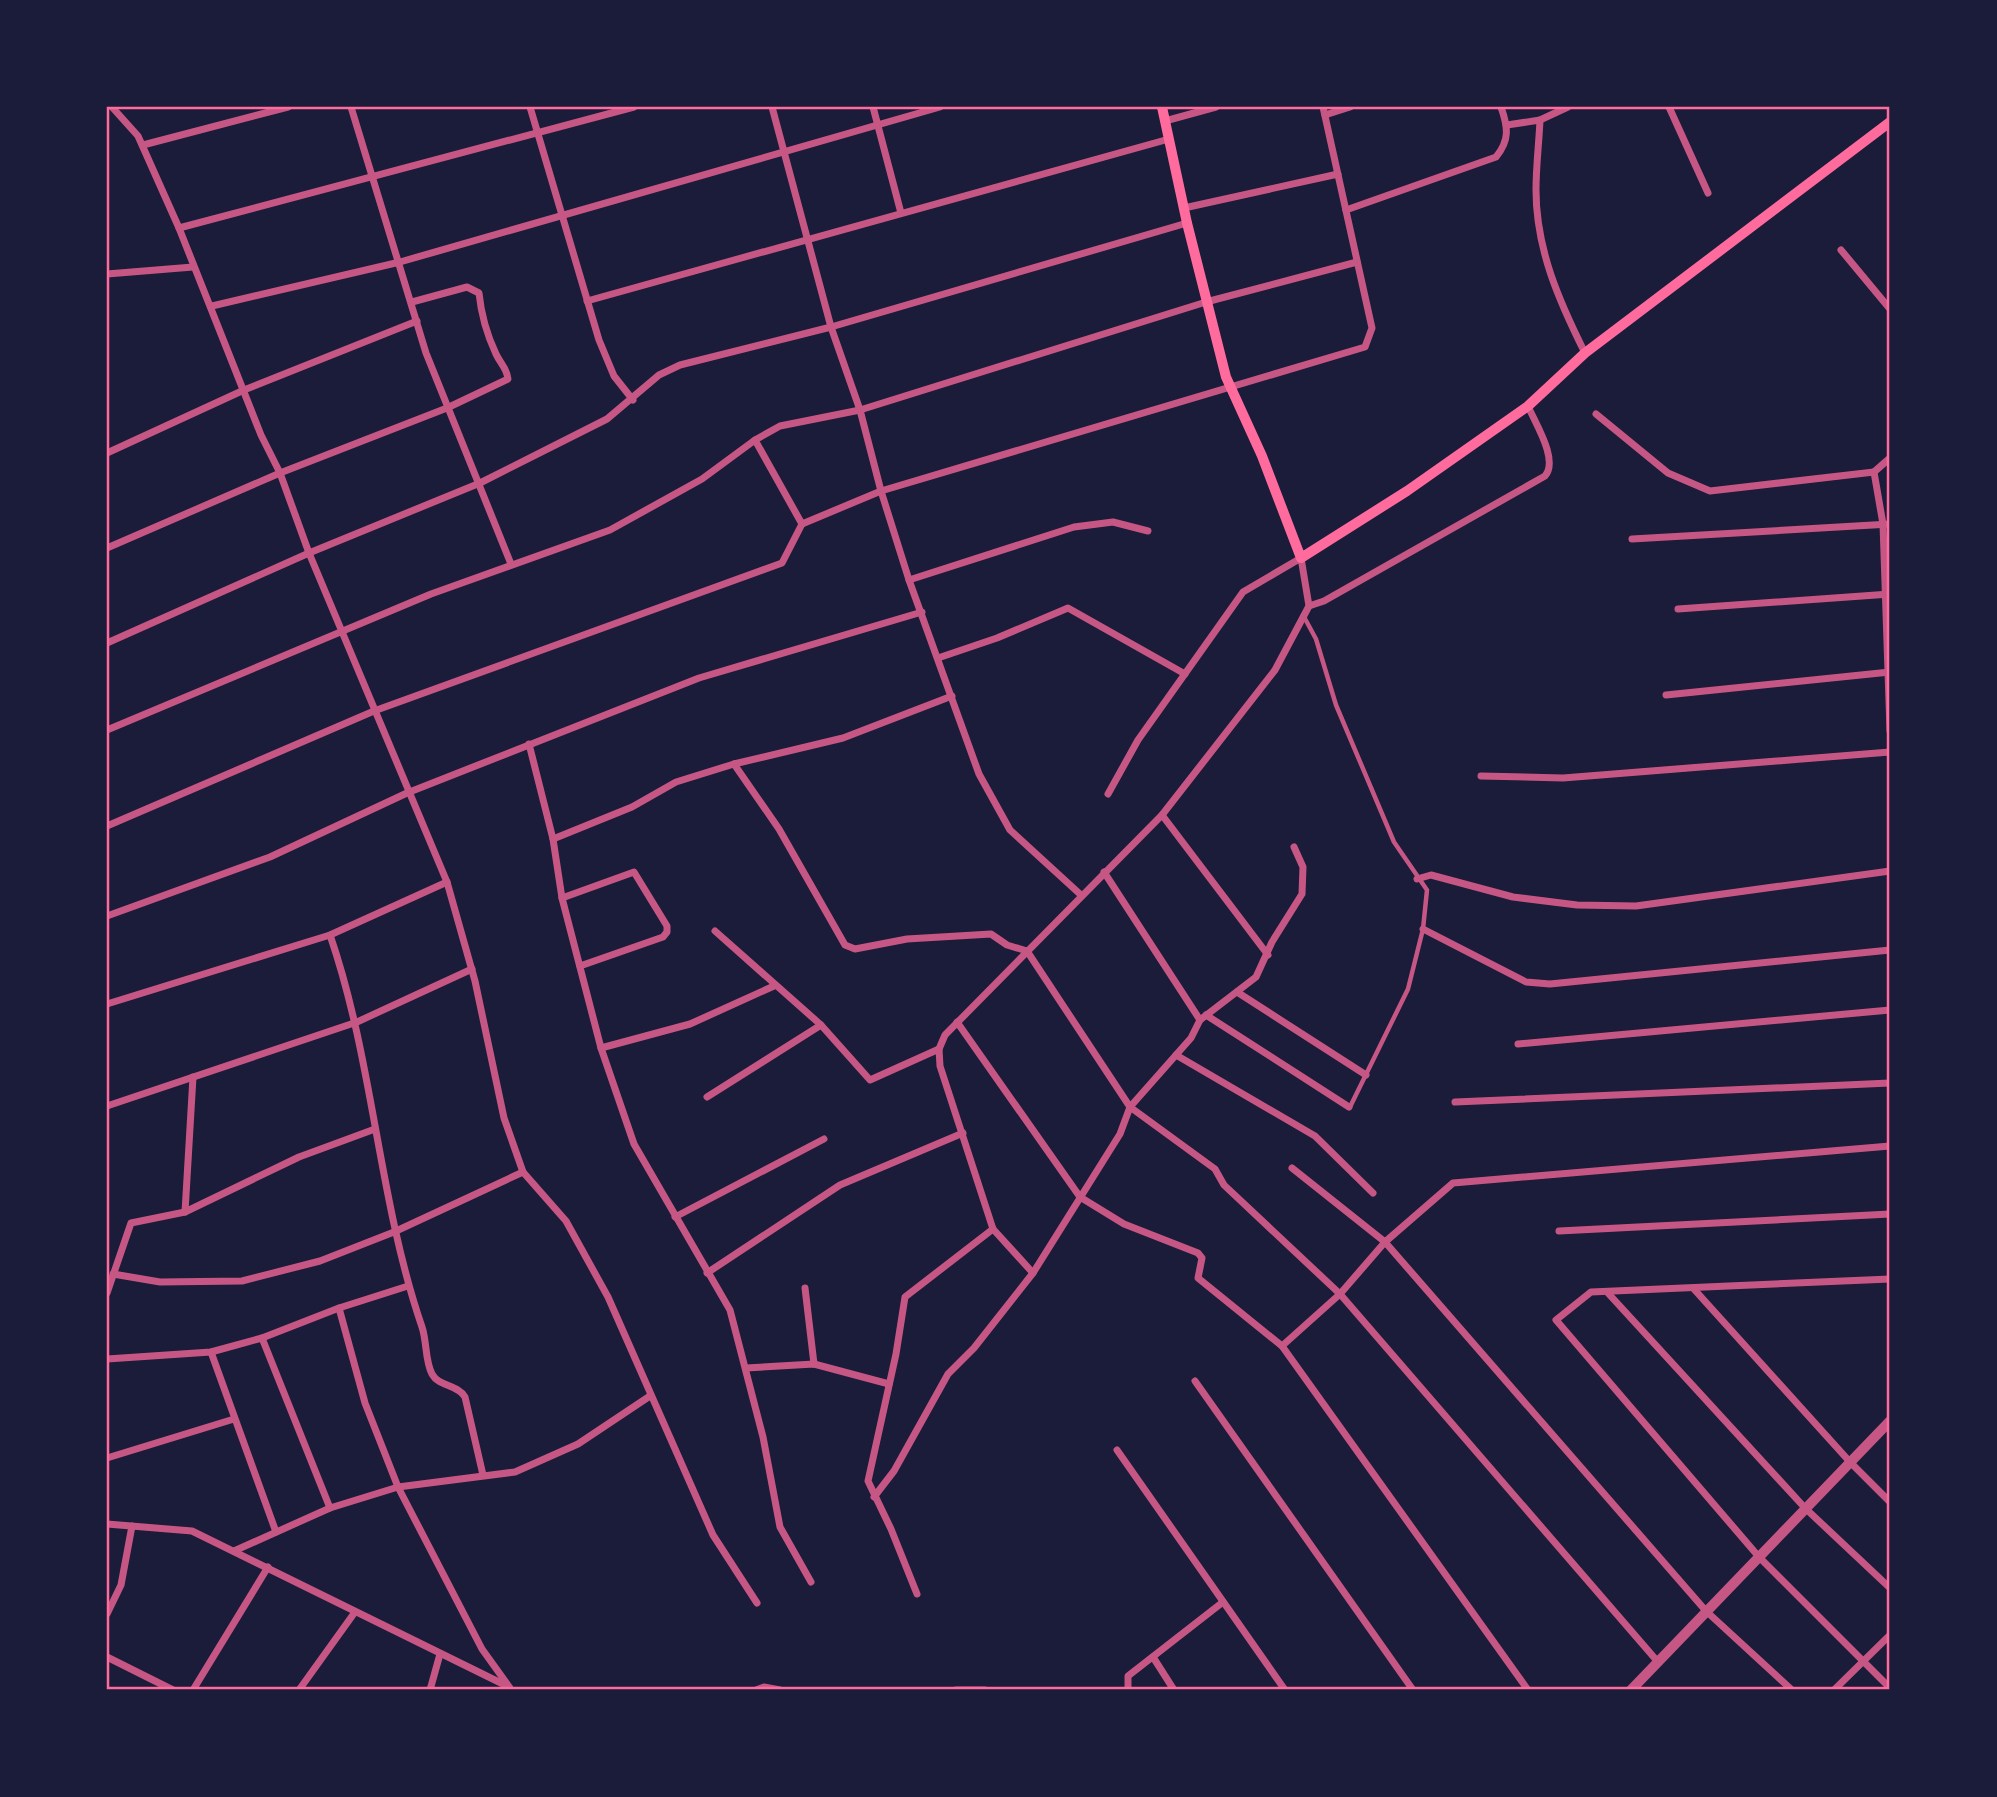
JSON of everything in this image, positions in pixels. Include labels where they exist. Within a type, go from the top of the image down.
[{"type":"main road","points":[[1162,107],[1186,223],[1231,387],[1301,558],[1407,491],[1528,406],[1585,353],[1889,124]]},
{"type":"street","points":[[112,107],[143,145],[179,228],[341,632],[447,882],[472,969],[504,1118],[523,1172],[566,1221],[608,1297],[713,1535],[757,1603]]},
{"type":"street","points":[[143,145],[288,107]]},
{"type":"street","points":[[351,107],[417,321],[447,408],[511,564]]},
{"type":"street","points":[[530,107],[587,301],[614,376],[633,400]]},
{"type":"street","points":[[179,228],[634,107]]},
{"type":"street","points":[[772,107],[831,327],[860,410],[881,491],[909,580],[979,774],[1010,830],[1080,894]]},
{"type":"street","points":[[873,107],[901,213]]},
{"type":"street","points":[[212,306],[400,262],[940,107]]},
{"type":"street","points":[[1165,121],[1216,107]]},
{"type":"street","points":[[107,827],[374,711],[782,563],[802,524],[881,491],[1365,347],[1372,328],[1324,111],[1350,107]]},
{"type":"street","points":[[1346,210],[1496,157],[1506,145],[1507,125],[1501,107]]},
{"type":"street","points":[[1507,125],[1540,120],[1568,107]]},
{"type":"street","points":[[1669,107],[1708,193]]},
{"type":"street","points":[[1540,120],[1535,191],[1544,257],[1558,299],[1585,353]]},
{"type":"street","points":[[587,301],[1170,139]]},
{"type":"street","points":[[1184,208],[1338,174]]},
{"type":"street","points":[[107,643],[309,553],[480,483],[607,419],[633,400],[659,375],[680,365],[831,327],[1186,223]]},
{"type":"street","points":[[1841,250],[1890,309]]},
{"type":"street","points":[[107,730],[511,564],[610,530],[702,479],[755,440],[780,426],[860,410],[1206,302],[1357,262]]},
{"type":"street","points":[[107,274],[193,267]]},
{"type":"street","points":[[107,548],[279,473],[447,408],[503,384],[508,379],[507,371],[489,337],[480,308],[479,293],[467,287],[412,302]]},
{"type":"street","points":[[107,453],[244,390],[417,321]]},
{"type":"street","points":[[1032,1273],[993,1229],[940,1066],[939,1049],[945,1035],[1080,894],[1163,815],[1275,670],[1309,606],[1324,601],[1545,477],[1549,471],[1550,460],[1528,406]]},
{"type":"street","points":[[1595,414],[1668,473],[1710,491],[1874,472],[1890,458]]},
{"type":"street","points":[[755,440],[802,524]]},
{"type":"street","points":[[1874,472],[1886,524],[1890,731]]},
{"type":"street","points":[[909,580],[1074,527],[1113,522],[1147,531]]},
{"type":"street","points":[[1632,539],[1886,524]]},
{"type":"street","points":[[1108,794],[1139,740],[1243,592],[1301,558],[1309,606]]},
{"type":"street","points":[[1678,609],[1887,594]]},
{"type":"street","points":[[938,658],[997,638],[1068,608],[1185,674]]},
{"type":"street","points":[[107,916],[270,857],[407,793],[699,678],[922,612]]},
{"type":"street","points":[[1666,695],[1889,672]]},
{"type":"street","points":[[554,839],[632,807],[676,782],[734,764],[843,738],[952,696]]},
{"type":"street","points":[[529,744],[554,839],[562,898],[601,1048],[634,1144],[730,1310],[764,1437],[780,1527],[811,1581]]},
{"type":"street","points":[[1481,776],[1563,778],[1890,752]]},
{"type":"street","points":[[734,764],[779,829],[845,945],[855,949],[906,939],[991,934],[1007,945],[1027,951],[1130,1107],[1214,1169],[1224,1185],[1340,1294],[1658,1662]]},
{"type":"street","points":[[1163,815],[1268,955]]},
{"type":"street","points":[[874,1497],[894,1471],[948,1374],[974,1348],[1032,1273],[1120,1135],[1130,1107],[1191,1038],[1203,1017],[1256,977],[1272,942],[1302,894],[1303,867],[1294,847]]},
{"type":"street","points":[[1417,879],[1432,875],[1538,901],[1636,906],[1890,871]]},
{"type":"street","points":[[562,898],[634,872],[667,926],[663,937],[580,967]]},
{"type":"street","points":[[1104,872],[1203,1017],[1349,1107]]},
{"type":"street","points":[[107,1004],[330,935],[447,882]]},
{"type":"street","points":[[1423,929],[1526,982],[1550,984],[1890,950]]},
{"type":"street","points":[[715,931],[821,1025],[870,1080],[939,1049]]},
{"type":"street","points":[[330,935],[357,1022],[394,1232],[408,1286],[426,1338],[430,1371],[434,1378],[461,1389],[483,1475]]},
{"type":"street","points":[[107,1106],[357,1022],[472,969]]},
{"type":"street","points":[[601,1048],[691,1024],[774,986]]},
{"type":"street","points":[[1237,992],[1366,1075]]},
{"type":"street","points":[[1518,1044],[1890,1010]]},
{"type":"street","points":[[957,1022],[1080,1197],[1124,1224],[1198,1253],[1202,1258],[1198,1278],[1282,1346],[1528,1690]]},
{"type":"street","points":[[707,1097],[821,1025]]},
{"type":"street","points":[[1176,1055],[1315,1136],[1373,1193]]},
{"type":"street","points":[[185,1212],[193,1077]]},
{"type":"street","points":[[1455,1102],[1890,1083]]},
{"type":"street","points":[[107,1293],[131,1223],[185,1212],[299,1157],[375,1129]]},
{"type":"street","points":[[708,1273],[839,1185],[963,1132]]},
{"type":"street","points":[[675,1217],[824,1139]]},
{"type":"street","points":[[1282,1346],[1340,1294],[1385,1242],[1453,1183],[1890,1146]]},
{"type":"street","points":[[1292,1168],[1385,1242],[1706,1611],[1791,1690]]},
{"type":"street","points":[[114,1274],[160,1282],[242,1281],[320,1261],[394,1232],[523,1172]]},
{"type":"street","points":[[1559,1231],[1890,1214]]},
{"type":"street","points":[[918,1594],[891,1529],[867,1481],[905,1297],[993,1229]]},
{"type":"street","points":[[1890,1279],[1591,1292],[1556,1320],[1759,1557],[1890,1688]]},
{"type":"street","points":[[107,1359],[211,1352],[262,1338],[339,1308],[408,1286]]},
{"type":"street","points":[[805,1288],[814,1364]]},
{"type":"street","points":[[1693,1288],[1850,1462],[1890,1502]]},
{"type":"street","points":[[1607,1292],[1805,1508],[1890,1588]]},
{"type":"street","points":[[339,1308],[365,1403],[398,1487],[482,1649],[512,1689]]},
{"type":"street","points":[[262,1338],[330,1508]]},
{"type":"street","points":[[211,1352],[276,1532]]},
{"type":"street","points":[[746,1368],[814,1364],[889,1384]]},
{"type":"street","points":[[1195,1381],[1413,1690]]},
{"type":"street","points":[[234,1551],[330,1508],[398,1487],[515,1472],[578,1444],[650,1396]]},
{"type":"street","points":[[107,1458],[234,1419]]},
{"type":"street","points":[[1631,1690],[1890,1421]]},
{"type":"street","points":[[1117,1450],[1285,1690]]},
{"type":"street","points":[[107,1524],[192,1531],[512,1689]]},
{"type":"street","points":[[107,1614],[121,1586],[132,1526]]},
{"type":"street","points":[[193,1690],[268,1567]]},
{"type":"street","points":[[1128,1690],[1128,1676],[1223,1602]]},
{"type":"street","points":[[299,1690],[355,1612]]},
{"type":"street","points":[[1834,1690],[1890,1635]]},
{"type":"street","points":[[430,1690],[440,1654]]},
{"type":"street","points":[[107,1657],[173,1690]]},
{"type":"street","points":[[1153,1657],[1174,1690]]},
{"type":"street","points":[[756,1690],[764,1687],[780,1690]]},
{"type":"street","points":[[956,1690],[985,1690]]},
{"type":"lane","points":[[1303,615],[1316,639],[1336,705],[1394,842],[1427,890],[1423,929],[1408,989],[1349,1107]]}]
